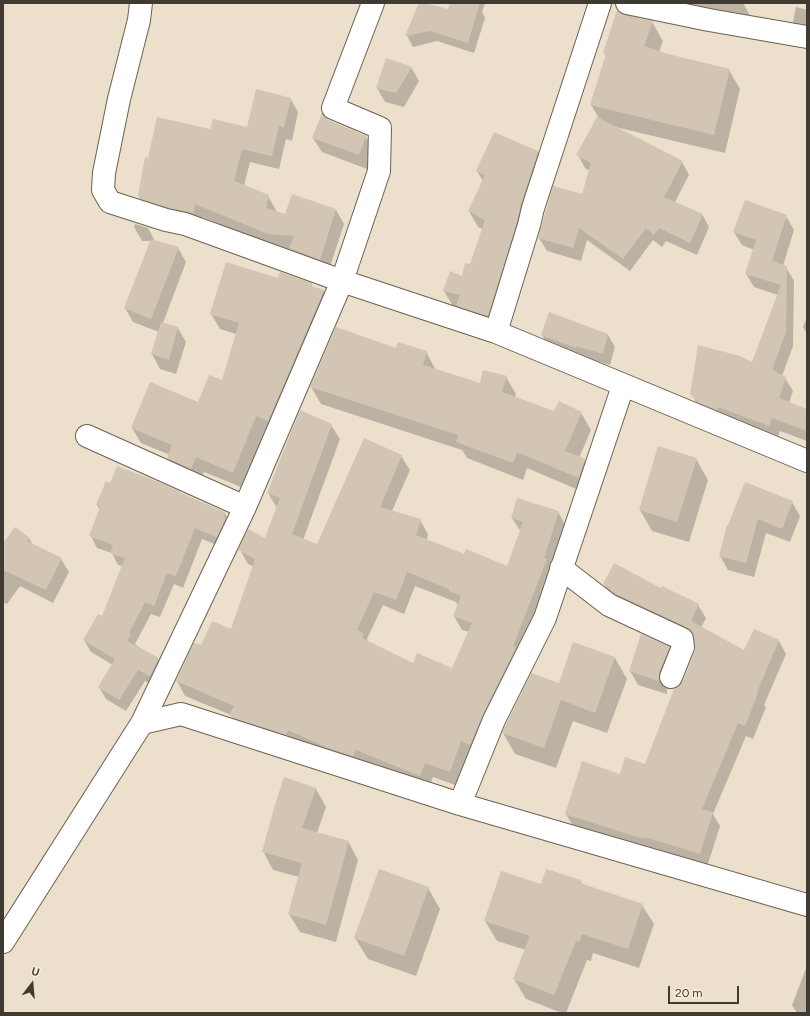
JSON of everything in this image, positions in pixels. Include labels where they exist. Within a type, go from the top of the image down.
[{"type":"street","points":[[142,3],[119,99],[104,173],[103,190],[110,202],[166,220],[186,224],[342,281],[496,332],[623,386],[807,461]]},
{"type":"street","points":[[4,940],[142,723],[244,507],[342,281],[379,171],[380,128],[333,108],[373,3]]},
{"type":"street","points":[[496,332],[533,208],[600,3]]},
{"type":"street","points":[[627,3],[709,20],[807,37]]},
{"type":"street","points":[[460,804],[494,720],[545,618],[623,386]]},
{"type":"street","points":[[87,436],[244,507]]},
{"type":"street","points":[[562,568],[609,605],[682,639],[683,647],[672,677]]},
{"type":"street","points":[[142,723],[181,714],[460,804],[807,905]]},
{"type":"building","points":[[419,3],[448,9],[450,3],[480,3],[468,43],[430,31],[405,36]]},
{"type":"building","points":[[617,10],[624,15],[653,21],[644,46],[668,54],[730,69],[714,135],[590,105],[606,54],[603,53]]},
{"type":"building","points":[[386,58],[412,67],[396,93],[376,88]]},
{"type":"building","points":[[256,89],[291,98],[284,128],[279,126],[272,156],[242,149],[234,181],[269,195],[266,208],[285,214],[292,194],[336,209],[320,260],[289,248],[294,236],[268,234],[195,204],[193,213],[169,208],[140,199],[141,197],[138,196],[145,157],[148,158],[157,117],[210,129],[213,119],[247,127]]},
{"type":"building","points":[[322,113],[328,120],[366,136],[359,155],[312,138]]},
{"type":"building","points":[[597,117],[683,161],[664,197],[703,214],[690,243],[659,228],[654,235],[646,228],[623,259],[579,228],[573,248],[538,238],[553,186],[582,194],[591,163],[576,155]]},
{"type":"building","points":[[494,132],[538,151],[488,316],[456,306],[460,295],[443,291],[450,271],[462,276],[465,263],[470,264],[485,220],[468,211],[485,175],[476,171]]},
{"type":"building","points":[[745,200],[787,215],[772,261],[787,266],[786,332],[772,370],[786,377],[779,398],[807,409],[807,431],[772,418],[769,426],[718,407],[717,410],[699,403],[690,394],[698,345],[740,356],[752,362],[781,285],[745,274],[756,240],[733,232]]},
{"type":"building","points":[[151,239],[179,247],[151,319],[124,308]]},
{"type":"building","points":[[226,262],[278,278],[280,272],[312,283],[311,286],[324,290],[268,421],[256,416],[233,473],[196,457],[191,469],[167,458],[172,445],[131,428],[150,382],[198,402],[209,375],[222,380],[239,323],[210,314]]},
{"type":"building","points":[[549,312],[608,334],[603,354],[576,346],[576,348],[541,335]]},
{"type":"building","points":[[161,322],[178,327],[169,360],[151,354]]},
{"type":"building","points":[[336,327],[396,348],[398,342],[427,351],[423,365],[480,383],[483,370],[507,376],[502,392],[554,411],[559,401],[582,412],[565,451],[585,459],[579,478],[517,452],[513,463],[456,442],[458,435],[310,387]]},
{"type":"building","points":[[300,410],[332,424],[292,534],[317,544],[364,438],[402,455],[380,507],[421,519],[416,535],[464,554],[466,549],[507,566],[523,522],[511,518],[517,498],[559,511],[544,558],[547,559],[513,646],[516,647],[483,714],[470,745],[461,741],[450,772],[425,763],[420,776],[356,750],[353,756],[328,748],[288,730],[286,735],[236,719],[229,715],[234,706],[176,681],[194,643],[201,645],[212,621],[231,629],[255,559],[238,550],[248,529],[265,538],[280,498],[267,493]],"holes":[[[407,572],[449,589],[449,591],[461,596],[453,616],[472,623],[452,668],[417,653],[413,663],[362,638],[364,634],[357,630],[374,592],[396,600]]]},
{"type":"building","points":[[658,446],[697,458],[677,522],[639,510]]},
{"type":"building","points":[[117,466],[156,481],[225,512],[223,516],[226,518],[217,537],[195,528],[176,576],[167,573],[154,606],[145,602],[129,633],[131,634],[127,641],[159,658],[150,676],[138,670],[119,700],[98,687],[115,659],[83,640],[98,614],[102,616],[125,558],[110,553],[113,545],[89,536],[100,507],[96,505],[106,481],[110,483]]},
{"type":"building","points":[[745,482],[793,501],[782,529],[758,519],[746,563],[719,556],[727,525]]},
{"type":"building","points":[[15,527],[30,538],[27,541],[62,558],[46,590],[3,570],[3,543]]},
{"type":"building","points":[[614,563],[661,588],[662,586],[699,604],[691,621],[744,650],[754,629],[779,640],[757,692],[758,693],[745,726],[738,723],[702,809],[713,812],[700,854],[645,837],[644,839],[565,814],[582,761],[620,774],[625,757],[645,764],[674,689],[679,687],[683,682],[695,651],[694,637],[688,628],[616,594],[603,584]]},
{"type":"building","points":[[641,634],[670,647],[659,672],[659,681],[629,671]]},
{"type":"building","points":[[573,642],[615,657],[595,713],[561,700],[544,748],[502,733],[531,673],[559,683]]},
{"type":"building","points":[[284,777],[316,788],[302,828],[349,841],[326,925],[288,914],[302,863],[262,852]]},
{"type":"building","points":[[379,869],[429,887],[404,956],[354,938]]},
{"type":"building","points":[[546,869],[581,880],[580,883],[643,904],[628,949],[582,934],[579,942],[576,941],[554,995],[513,979],[530,936],[484,921],[501,871],[541,884]]}]
